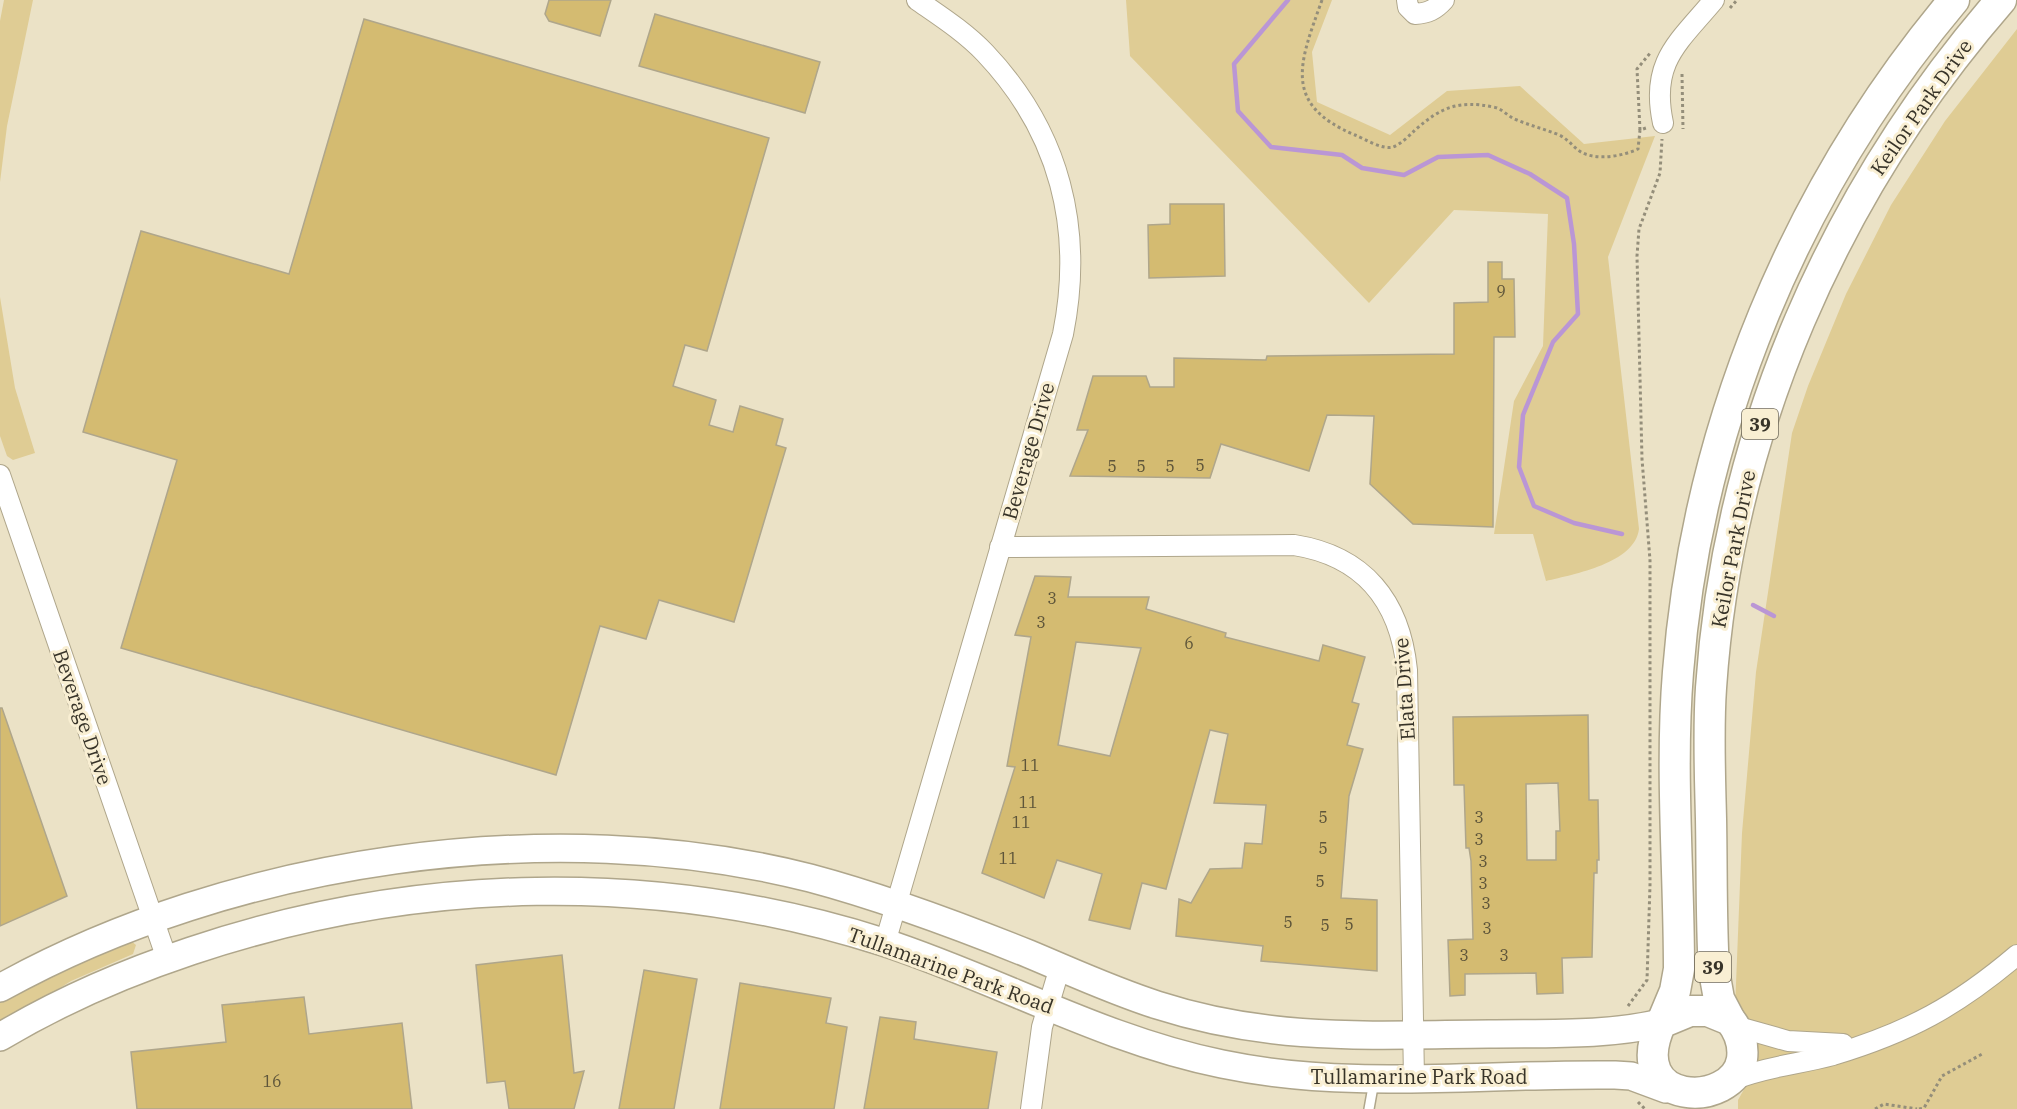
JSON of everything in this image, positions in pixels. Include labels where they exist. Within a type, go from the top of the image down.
[{"type":"main road","name":"Keilor Park Drive","points":[[1661,1023],[1675,991],[1679,969],[1674,767],[1678,671],[1695,546],[1718,446],[1747,355],[1798,238],[1867,118],[1925,36],[1954,0]]},
{"type":"main road","name":"Keilor Park Drive","points":[[1732,1023],[1719,999],[1714,971],[1711,688],[1729,552],[1750,458],[1774,385],[1803,309],[1847,220],[1911,113],[1940,73],[2001,0]]},
{"type":"main road","name":"39","points":[[1670,1096],[1656,1073],[1652,1060],[1652,1042],[1661,1023],[1679,1014],[1699,1010],[1720,1014],[1732,1023],[1743,1052],[1721,1109]]},
{"type":"main road","points":[[1670,1096],[1698,1098],[1717,1092],[1734,1080]]},
{"type":"street","name":"Beverage Drive","points":[[885,943],[1066,317],[1071,254],[1067,214],[1054,160],[1027,105],[984,51],[957,28],[917,0]]},
{"type":"street","points":[[1407,0],[1408,7],[1415,14],[1427,13],[1437,8],[1444,0]]},
{"type":"street","points":[[1663,123],[1658,93],[1663,66],[1675,46],[1719,8]]},
{"type":"street","name":"Beverage Drive","points":[[0,475],[167,959]]},
{"type":"street","name":"Elata Drive","points":[[1000,547],[1294,545],[1330,554],[1345,561],[1380,592],[1397,621],[1407,670],[1414,1079]]},
{"type":"street","name":"Tullamarine Park Road","points":[[0,988],[89,945],[153,919],[260,886],[318,872],[409,858],[499,850],[591,850],[722,861],[806,877],[896,904],[1138,999],[1225,1023],[1301,1034],[1413,1036],[1616,1032],[1661,1023]]},
{"type":"street","name":"Tullamarine Park Road","points":[[0,1037],[64,1002],[167,959],[260,930],[318,915],[374,904],[507,891],[602,892],[699,900],[802,919],[885,943],[980,977],[1047,1006],[1147,1044],[1219,1064],[1286,1075],[1374,1078],[1615,1075],[1640,1079],[1670,1096]]},
{"type":"street","points":[[1734,1080],[1773,1066],[1832,1055],[1911,1027],[1972,993],[2017,954]]},
{"type":"street","points":[[1031,1109],[1038,1049],[1047,1006],[1060,967]]},
{"type":"street","points":[[1732,1023],[1770,1037],[1811,1044],[1869,1041]]},
{"type":"lane","points":[[1369,1109],[1374,1078]]},
{"type":"path","points":[[1322,0],[1305,53],[1301,80],[1305,97],[1315,111],[1328,121],[1383,146],[1393,147],[1427,119],[1448,106],[1472,104],[1497,107],[1516,120],[1543,127],[1563,137],[1581,152],[1605,156],[1638,149],[1640,130],[1663,123],[1660,173],[1639,229],[1637,256],[1642,459],[1650,560],[1650,885],[1647,980],[1616,1021],[1616,1032]]},
{"type":"path","points":[[1719,8],[1737,0]]},
{"type":"path","points":[[1682,65],[1683,129]]},
{"type":"path","points":[[1875,1109],[1884,1104],[1924,1108],[1942,1076],[1984,1053]]},
{"type":"shaded area","points":[[4,0],[33,0],[7,126],[0,182],[0,21]]},
{"type":"shaded area","points":[[1126,0],[1332,0],[1312,52],[1317,102],[1390,135],[1447,91],[1520,86],[1584,144],[1655,136],[1608,257],[1639,529],[1635,541],[1627,550],[1602,565],[1546,581],[1533,534],[1494,534],[1514,401],[1543,346],[1548,214],[1454,210],[1369,303],[1130,56]]},
{"type":"shaded area","points":[[2017,29],[2017,1109],[1738,1109],[1738,1100],[1752,1075],[1735,1009],[1742,833],[1756,672],[1792,433],[1808,386],[1846,294],[1891,205],[1945,121]]},
{"type":"shaded area","points":[[0,297],[15,388],[35,453],[13,460],[7,456],[0,436]]},
{"type":"shaded area","points":[[131,941],[136,945],[133,954],[71,981],[0,1026],[0,998],[25,984]]},
{"type":"building","points":[[549,0],[611,0],[600,36],[549,21],[545,14]]},
{"type":"building","points":[[655,14],[820,62],[805,113],[639,66]]},
{"type":"building","points":[[364,19],[769,138],[707,351],[685,345],[673,386],[716,400],[709,425],[733,432],[740,406],[783,419],[776,445],[786,448],[734,622],[659,600],[646,639],[600,626],[556,775],[121,648],[177,460],[83,432],[141,231],[289,274]]},
{"type":"building","points":[[1170,204],[1224,204],[1225,276],[1149,278],[1148,225],[1170,224]]},
{"type":"building","points":[[1488,262],[1502,262],[1502,279],[1514,279],[1515,337],[1494,337],[1493,527],[1413,524],[1370,484],[1374,416],[1327,415],[1309,471],[1221,444],[1210,478],[1070,476],[1088,430],[1077,430],[1093,376],[1146,376],[1150,387],[1174,387],[1174,358],[1266,360],[1267,356],[1454,354],[1454,303],[1488,302]]},
{"type":"building","points":[[1035,576],[1071,577],[1068,597],[1149,597],[1146,609],[1226,633],[1225,637],[1319,661],[1323,645],[1365,657],[1352,702],[1359,704],[1347,745],[1363,749],[1349,796],[1341,898],[1377,900],[1377,971],[1261,961],[1263,946],[1176,936],[1179,899],[1191,903],[1210,869],[1242,868],[1245,843],[1262,844],[1266,805],[1214,803],[1228,734],[1210,730],[1166,889],[1142,883],[1130,929],[1089,920],[1102,874],[1057,860],[1044,898],[982,873],[1015,767],[1007,766],[1031,637],[1015,635]],"holes":[[[1076,642],[1141,648],[1110,756],[1058,745]]]},
{"type":"building","points":[[0,708],[2,708],[67,896],[0,926]]},
{"type":"building","points":[[1588,715],[1589,800],[1598,800],[1599,860],[1597,860],[1597,873],[1594,873],[1592,957],[1562,958],[1563,993],[1537,994],[1536,973],[1465,974],[1465,995],[1450,996],[1448,940],[1473,939],[1471,861],[1469,848],[1466,848],[1464,785],[1454,785],[1453,717]],"holes":[[[1558,783],[1560,831],[1556,831],[1556,860],[1527,860],[1526,784]]]},
{"type":"building","points":[[562,955],[574,1073],[584,1071],[574,1109],[509,1109],[505,1081],[487,1083],[476,965]]},
{"type":"building","points":[[644,970],[697,979],[674,1109],[619,1109]]},
{"type":"building","points":[[740,983],[831,998],[826,1023],[847,1027],[834,1109],[720,1109]]},
{"type":"building","points":[[304,997],[309,1034],[402,1023],[412,1109],[137,1109],[131,1052],[226,1042],[222,1005]]},
{"type":"building","points":[[880,1017],[916,1022],[914,1039],[997,1052],[988,1109],[864,1109]]},
{"type":"waterway","points":[[1288,0],[1234,64],[1238,111],[1271,147],[1342,155],[1362,168],[1404,175],[1438,157],[1488,155],[1530,174],[1567,198],[1574,244],[1578,314],[1553,342],[1523,415],[1519,467],[1534,506],[1574,523],[1622,534]]},
{"type":"waterway","points":[[1753,605],[1774,616]]}]
